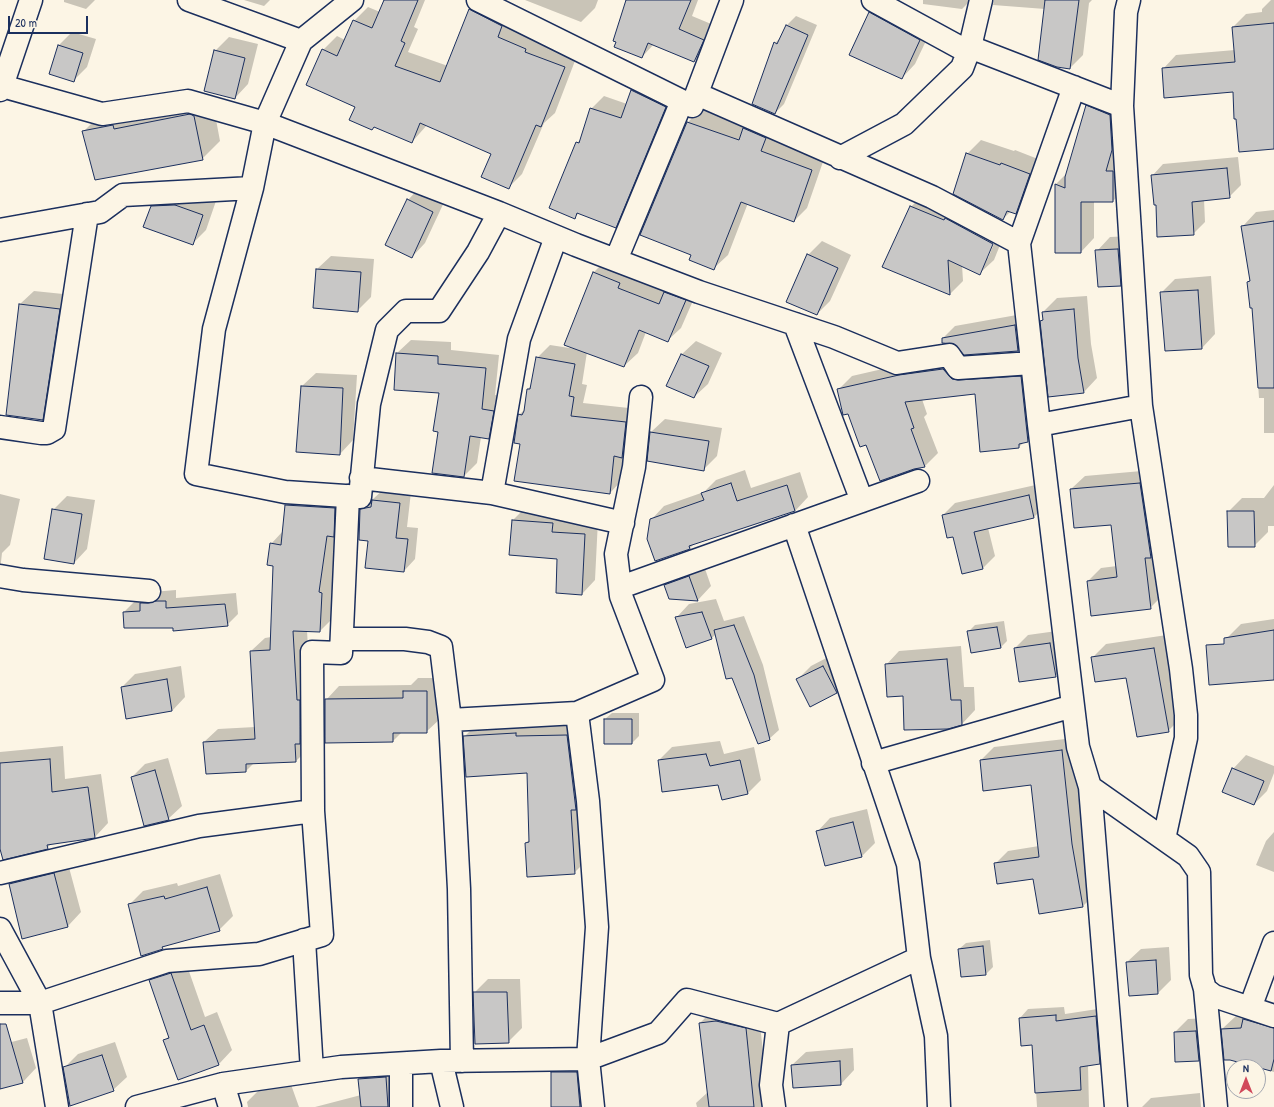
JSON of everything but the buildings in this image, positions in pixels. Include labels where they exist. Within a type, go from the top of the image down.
[{"type":"street","points":[[31,0],[1,88],[102,114],[188,101],[265,123],[699,292],[834,337],[897,363],[950,355],[958,368],[1032,364]]},
{"type":"street","points":[[189,0],[224,6],[301,41]]},
{"type":"street","points":[[352,0],[301,41],[265,123],[252,188],[214,329],[196,474],[285,492],[360,497],[368,404],[387,330],[406,311],[439,311],[478,252],[499,213]]},
{"type":"street","points":[[478,0],[689,98],[840,158],[932,197],[1019,243]]},
{"type":"street","points":[[616,260],[732,0]]},
{"type":"street","points":[[840,158],[904,124],[962,68],[970,47],[981,0]]},
{"type":"street","points":[[1129,0],[1126,12],[1122,106],[1141,406],[1181,669],[1186,715],[1186,738],[1164,839]]},
{"type":"street","points":[[876,1],[959,47],[970,47],[1122,106]]},
{"type":"street","points":[[1074,87],[1019,243],[1039,425],[1078,747],[1090,787],[1116,1107]]},
{"type":"street","points":[[0,230],[100,212],[123,195],[252,188]]},
{"type":"street","points":[[0,428],[41,433],[47,433],[54,429],[87,214]]},
{"type":"street","points":[[492,493],[519,339],[556,237]]},
{"type":"street","points":[[795,324],[862,501]]},
{"type":"street","points":[[450,720],[577,713],[653,680],[621,596],[616,554],[634,467],[641,396]]},
{"type":"street","points":[[1039,425],[1141,406]]},
{"type":"street","points":[[361,478],[492,493],[623,523]]},
{"type":"street","points":[[621,587],[918,481]]},
{"type":"street","points":[[0,1003],[40,1003],[167,961],[259,954],[322,935],[313,810],[312,652],[341,653],[348,496]]},
{"type":"street","points":[[794,525],[908,864],[919,958],[936,1036],[939,1107]]},
{"type":"street","points":[[0,576],[24,580],[149,591]]},
{"type":"street","points":[[342,639],[405,639],[428,642],[441,647],[450,720],[459,889],[462,1061]]},
{"type":"street","points":[[873,763],[1073,706]]},
{"type":"street","points":[[577,713],[588,801],[597,927],[588,1058],[593,1107]]},
{"type":"street","points":[[1090,787],[1188,856],[1199,872],[1201,975],[1205,989],[1216,1107]]},
{"type":"street","points":[[0,873],[199,826],[313,810]]},
{"type":"street","points":[[0,929],[40,1003],[57,1107]]},
{"type":"street","points":[[304,940],[312,1071]]},
{"type":"street","points":[[1250,1008],[1274,943]]},
{"type":"street","points":[[137,1107],[223,1084],[341,1067],[441,1061],[588,1058],[658,1033],[687,1000],[778,1024],[919,958]]},
{"type":"street","points":[[1205,989],[1214,996],[1274,1016]]},
{"type":"street","points":[[774,1107],[771,1084],[778,1024]]},
{"type":"street","points":[[441,1061],[452,1107]]},
{"type":"street","points":[[401,1064],[401,1107]]},
{"type":"street","points":[[223,1084],[230,1107]]}]
